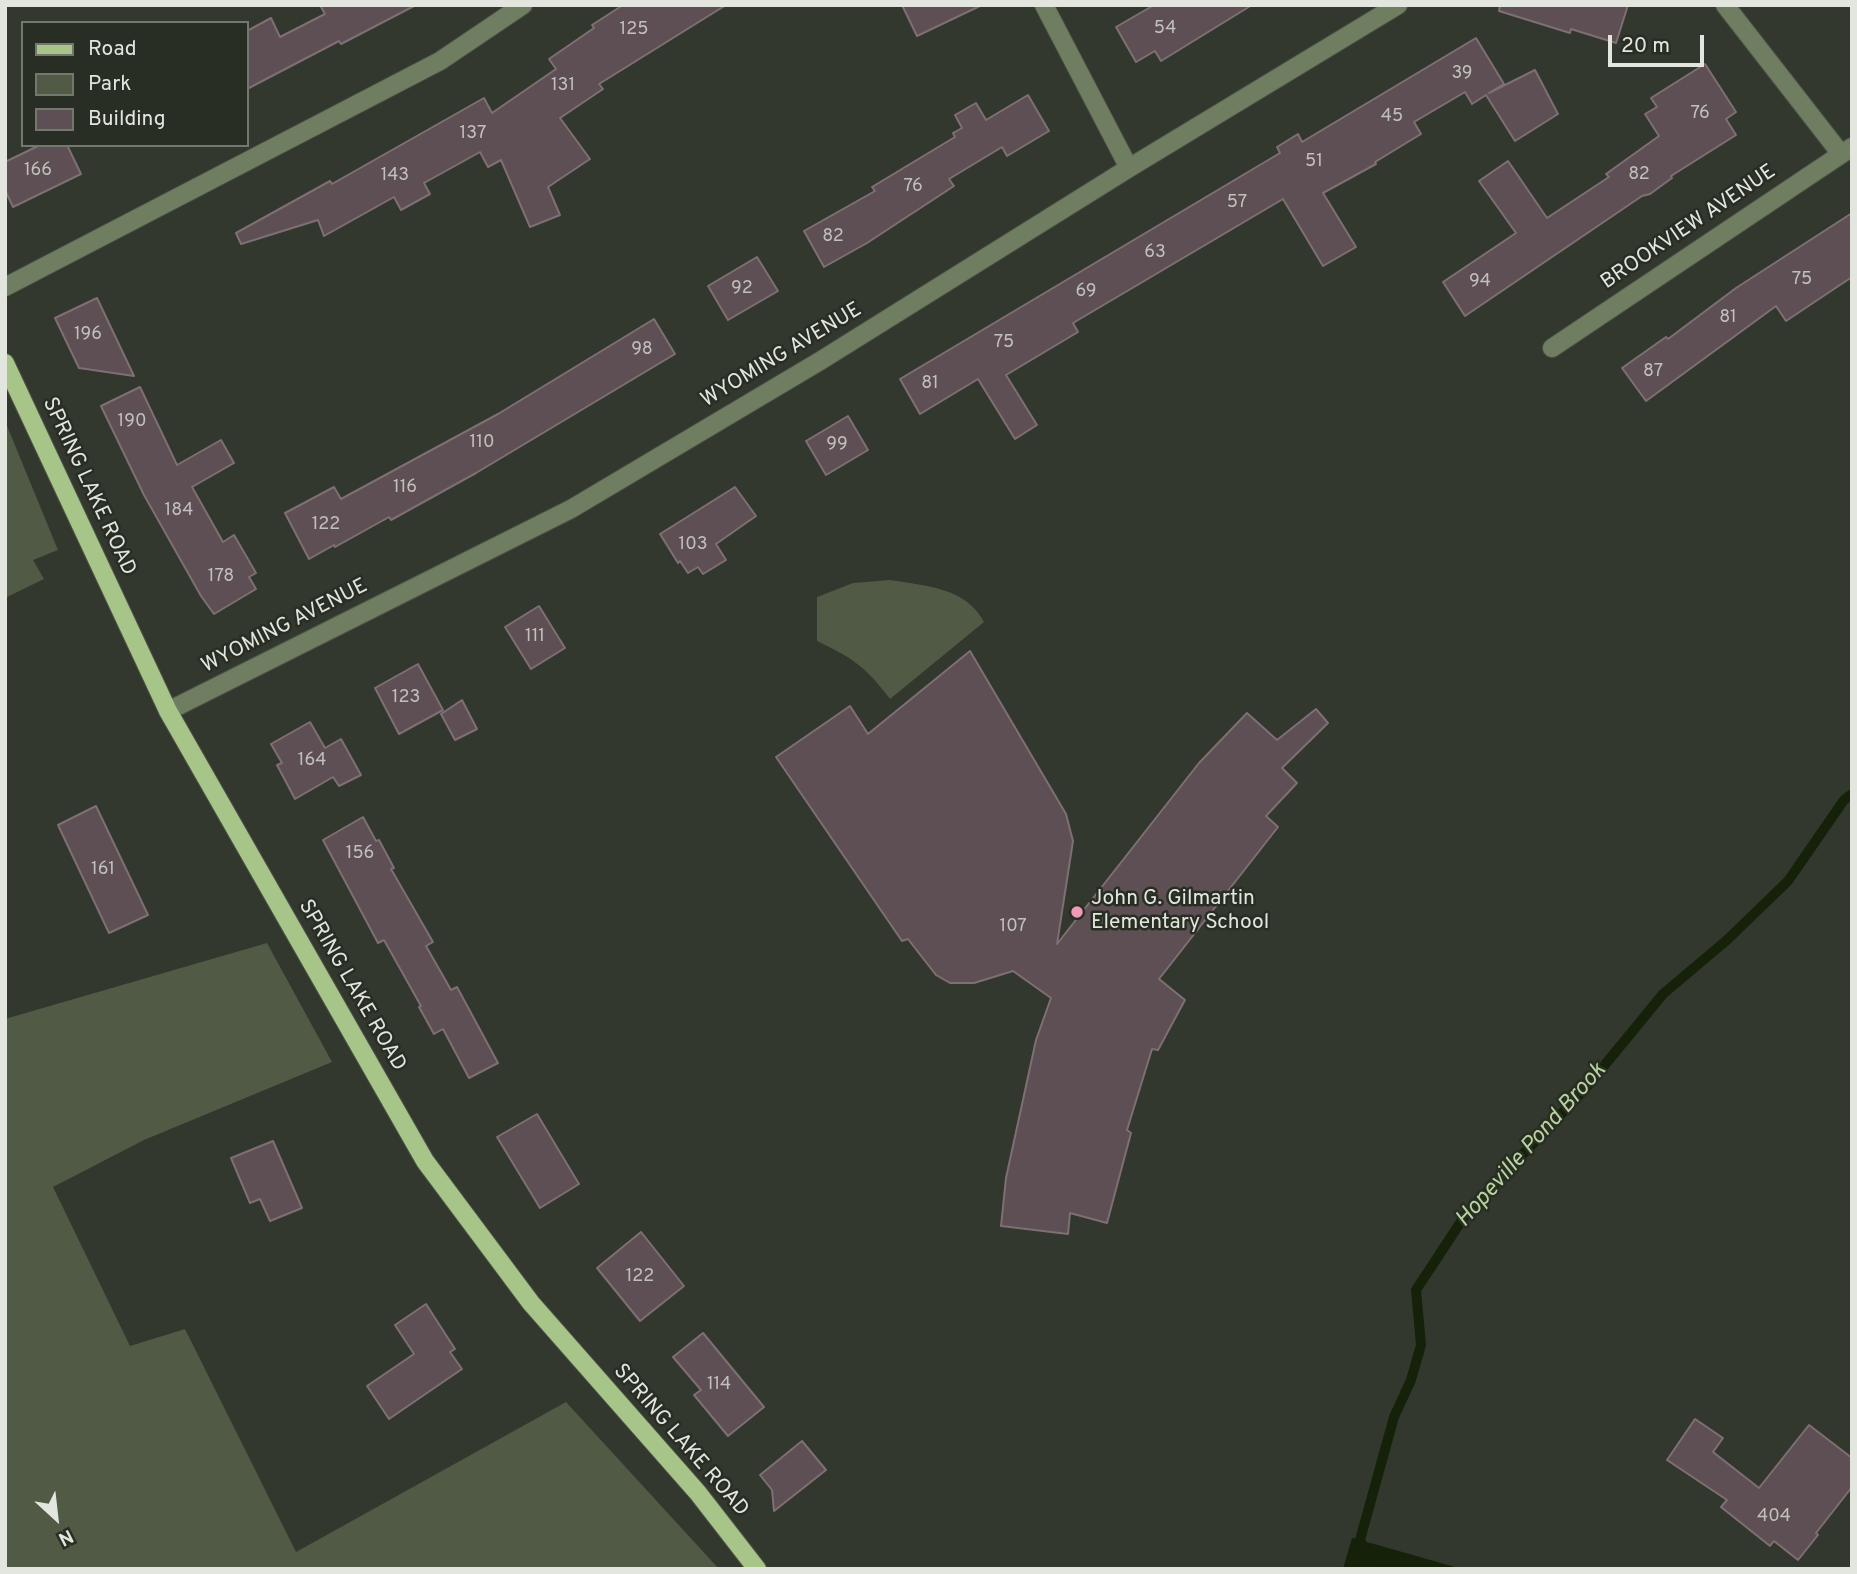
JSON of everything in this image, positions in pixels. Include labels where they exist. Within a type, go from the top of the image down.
[{"type":"main road","name":"SPRING LAKE ROAD","points":[[5,363],[168,711],[425,1161],[531,1303],[698,1493],[757,1569]]},
{"type":"street","points":[[5,287],[440,61],[523,5]]},
{"type":"street","points":[[1044,5],[1129,167]]},
{"type":"street","name":"WYOMING AVENUE","points":[[168,711],[571,509],[820,361],[1129,167],[1398,5]]},
{"type":"street","points":[[1725,5],[1846,150]]},
{"type":"street","name":"BROOKVIEW AVENUE","points":[[1552,348],[1846,150]]},
{"type":"green space","points":[[5,421],[58,550],[33,560],[44,579],[5,598]]},
{"type":"green space","points":[[890,580],[956,595],[976,610],[984,622],[890,699],[858,664],[817,641],[817,597],[853,583]]},
{"type":"green space","points":[[267,943],[332,1062],[144,1140],[53,1187],[130,1346],[185,1329],[296,1552],[566,1402],[719,1569],[5,1569],[5,1019]]},
{"type":"shaded area","points":[[1352,1538],[1360,1540],[1462,1569],[1343,1569]]},
{"type":"building","points":[[320,5],[416,5],[248,88],[248,30],[271,18],[280,37],[325,14]]},
{"type":"building","points":[[623,5],[726,5],[599,84],[603,89],[560,118],[590,159],[548,187],[560,215],[530,227],[501,160],[488,167],[480,152],[424,183],[430,194],[401,210],[394,197],[324,236],[318,220],[241,244],[236,233],[330,181],[332,184],[484,98],[492,113],[556,69],[549,59],[594,28],[592,25]]},
{"type":"building","points":[[902,5],[982,5],[917,36]]},
{"type":"building","points":[[1154,5],[1252,5],[1161,61],[1155,51],[1136,62],[1116,27]]},
{"type":"building","points":[[1500,5],[1628,5],[1616,43],[1571,29],[1570,33],[1499,11]]},
{"type":"building","points":[[1476,38],[1504,84],[1489,93],[1535,70],[1558,114],[1515,141],[1486,95],[1472,104],[1465,92],[1414,122],[1421,134],[1375,162],[1376,164],[1323,193],[1356,247],[1323,266],[1283,199],[1073,323],[1078,332],[1006,375],[1037,425],[1015,439],[978,379],[920,414],[900,379],[1280,153],[1277,147],[1298,134],[1302,142]]},
{"type":"building","points":[[1705,64],[1736,112],[1726,119],[1736,135],[1465,316],[1443,282],[1516,233],[1479,181],[1508,161],[1547,218],[1609,177],[1606,174],[1659,136],[1645,114],[1657,107],[1651,98]]},
{"type":"building","points":[[1028,95],[1049,131],[1007,156],[1002,147],[949,179],[954,186],[867,243],[824,267],[804,231],[875,191],[872,187],[955,137],[953,133],[962,128],[955,115],[976,103],[986,120]]},
{"type":"building","points":[[36,147],[68,147],[81,174],[13,207],[5,190],[5,162]]},
{"type":"building","points":[[1852,213],[1852,277],[1786,321],[1776,306],[1646,401],[1622,368],[1666,337],[1668,339],[1736,288]]},
{"type":"building","points":[[757,257],[778,291],[728,320],[708,286]]},
{"type":"building","points":[[97,298],[134,376],[79,368],[55,318]]},
{"type":"building","points":[[654,319],[675,354],[476,473],[391,520],[389,517],[309,559],[285,513],[334,487],[341,499],[498,414]]},
{"type":"building","points":[[140,387],[177,465],[221,440],[234,463],[192,487],[223,542],[234,535],[256,573],[249,577],[256,589],[214,614],[144,495],[101,406]]},
{"type":"building","points":[[848,416],[868,450],[826,475],[806,441]]},
{"type":"building","points":[[735,487],[756,516],[716,544],[726,560],[703,574],[698,567],[688,573],[680,561],[678,563],[660,534]]},
{"type":"building","points":[[539,606],[565,648],[531,669],[505,627]]},
{"type":"building","points":[[970,651],[1066,814],[1073,841],[1057,944],[1199,763],[1247,713],[1277,740],[1316,709],[1328,723],[1282,768],[1297,783],[1266,816],[1278,827],[1159,979],[1185,1000],[1158,1050],[1152,1049],[1127,1130],[1131,1133],[1107,1223],[1070,1213],[1068,1234],[1001,1226],[1006,1178],[1036,1040],[1051,998],[1013,971],[974,983],[950,983],[936,975],[908,939],[902,941],[776,757],[850,706],[868,734]]},
{"type":"building","points":[[418,664],[443,710],[399,734],[375,688]]},
{"type":"building","points":[[462,700],[477,729],[455,740],[441,714]]},
{"type":"building","points":[[310,722],[325,748],[341,739],[361,775],[339,786],[333,777],[295,799],[277,765],[282,763],[271,744]]},
{"type":"building","points":[[96,806],[148,915],[109,933],[58,825]]},
{"type":"building","points":[[363,817],[376,841],[379,840],[394,868],[391,869],[433,942],[426,946],[451,990],[457,987],[498,1063],[469,1078],[443,1029],[434,1034],[384,940],[378,943],[323,840]]},
{"type":"building","points":[[537,1114],[579,1184],[540,1208],[497,1137]]},
{"type":"building","points":[[273,1141],[302,1208],[270,1221],[260,1199],[250,1203],[231,1158]]},
{"type":"building","points":[[641,1232],[684,1286],[640,1321],[597,1268]]},
{"type":"building","points":[[426,1304],[455,1349],[450,1352],[462,1369],[389,1419],[367,1386],[414,1354],[395,1325]]},
{"type":"building","points":[[703,1333],[764,1407],[728,1436],[694,1395],[701,1390],[673,1357]]},
{"type":"building","points":[[1695,1419],[1723,1438],[1713,1452],[1759,1488],[1809,1425],[1852,1458],[1852,1487],[1798,1560],[1774,1541],[1770,1546],[1721,1507],[1727,1500],[1667,1460]]},
{"type":"building","points":[[802,1441],[826,1470],[774,1511],[772,1490],[760,1475]]},
{"type":"waterway","name":"Hopeville Pond Brook","points":[[1373,1569],[1360,1540],[1394,1417],[1411,1380],[1421,1345],[1416,1290],[1466,1214],[1585,1089],[1663,994],[1727,940],[1788,881],[1844,800],[1852,794]]},
{"type":"place","name":"John G. Gilmartin Elementary School","points":[[1077,912]]}]
